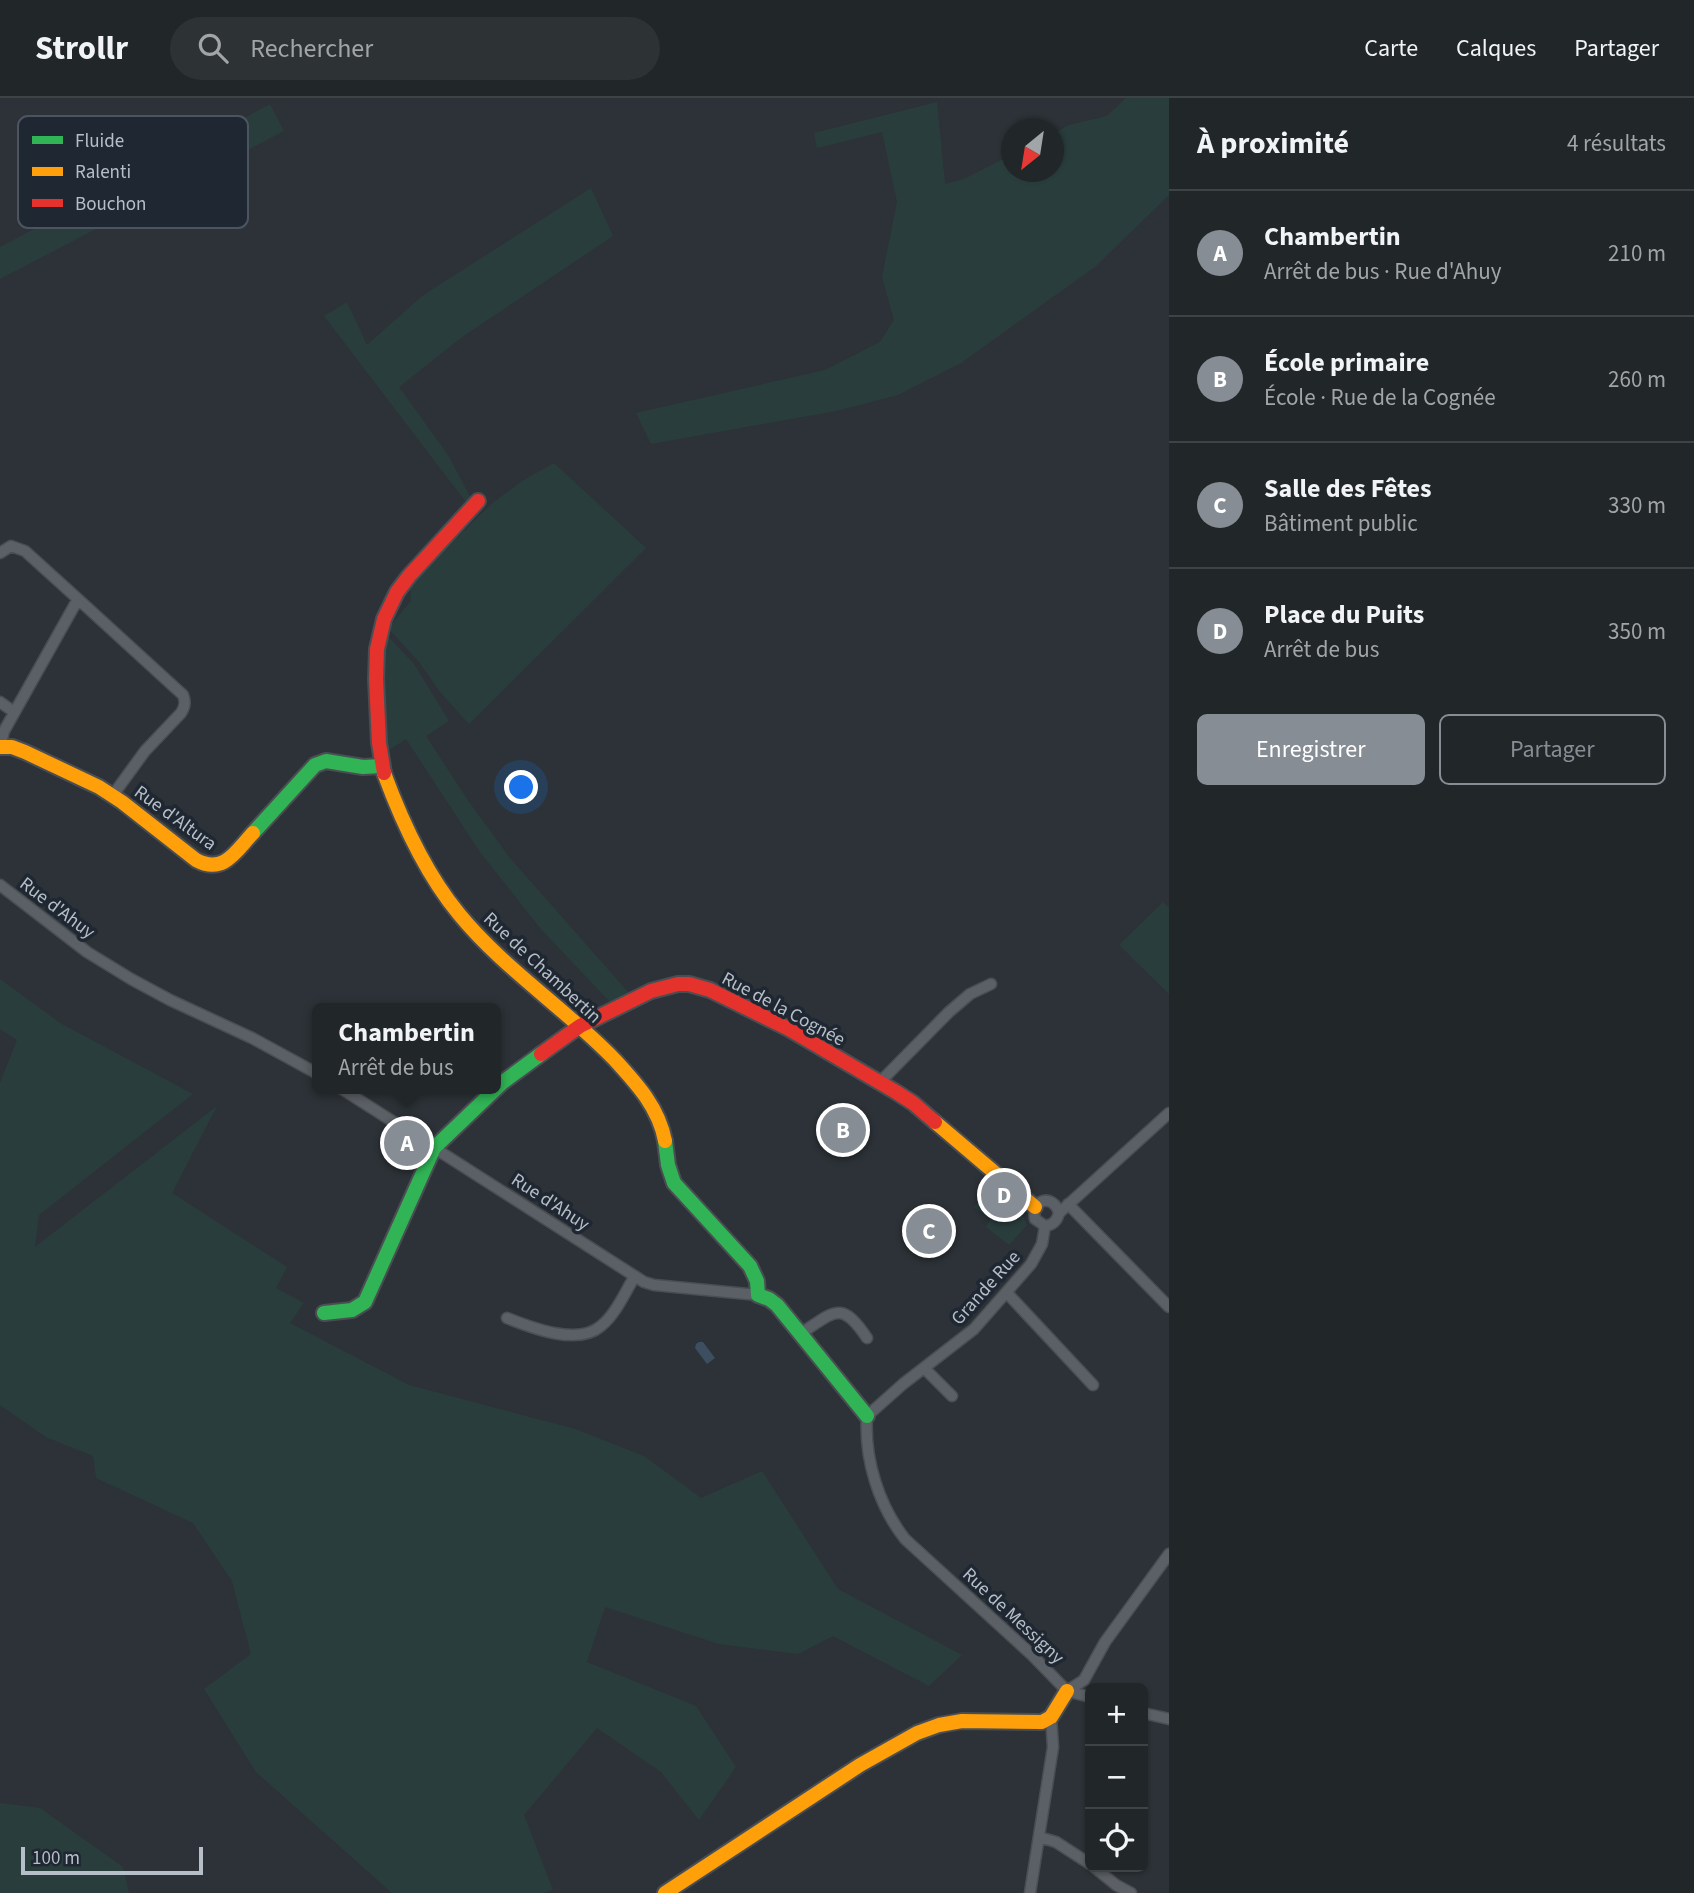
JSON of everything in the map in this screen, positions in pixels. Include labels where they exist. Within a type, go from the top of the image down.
[{"type":"street","name":"Rue de Chambertin","points":[[478,501],[397,592],[384,618],[376,656],[382,766],[413,841],[446,898],[472,929],[580,1026],[652,1105],[659,1116],[670,1177],[686,1198],[750,1266],[758,1281],[758,1295]]},
{"type":"street","points":[[0,553],[11,546],[25,551],[185,699],[184,709],[145,751],[113,795]]},
{"type":"street","points":[[0,747],[4,731],[14,712],[78,600]]},
{"type":"street","points":[[0,702],[14,712]]},
{"type":"street","name":"Rue d'Altura","points":[[0,747],[12,747],[25,752],[113,795],[196,860],[211,866],[218,866],[230,858],[315,765],[326,761],[363,767],[382,766]]},
{"type":"street","name":"Rue d'Ahuy","points":[[0,885],[87,952],[131,979],[312,1071]]},
{"type":"street","name":"Rue de la Cognée","points":[[501,1084],[580,1026],[651,991],[669,985],[689,984],[744,1005],[913,1103],[1035,1208]]},
{"type":"street","points":[[880,1082],[959,1003],[990,984]]},
{"type":"street","name":"Rue d'Ahuy","points":[[350,1094],[635,1276],[654,1285],[758,1295]]},
{"type":"street","name":"Rue de la Cognée","points":[[434,1148],[490,1094]]},
{"type":"street","name":"Grande Rue","points":[[867,1416],[903,1384],[974,1329],[1038,1254],[1044,1239],[1045,1226],[1052,1224],[1068,1204],[1169,1113]]},
{"type":"street","points":[[324,1313],[352,1310],[365,1302],[434,1148]]},
{"type":"street","name":"Rue de la Cognée","points":[[1045,1226],[1035,1219],[1035,1208],[1041,1202],[1049,1201],[1056,1206],[1059,1213]]},
{"type":"street","points":[[1068,1204],[1169,1307]]},
{"type":"street","points":[[507,1318],[526,1326],[563,1335],[596,1330],[609,1317],[635,1276]]},
{"type":"street","points":[[1007,1293],[1093,1385]]},
{"type":"street","points":[[758,1295],[777,1305],[867,1416]]},
{"type":"street","points":[[800,1334],[834,1313],[841,1313],[852,1318],[867,1339]]},
{"type":"street","points":[[924,1368],[952,1396]]},
{"type":"street","name":"Rue de Messigny","points":[[867,1416],[867,1438],[874,1477],[892,1522],[919,1554],[1032,1655],[1067,1691],[1051,1717]]},
{"type":"street","points":[[1067,1691],[1084,1680],[1105,1642],[1169,1553]]},
{"type":"street","points":[[1067,1691],[1085,1696]]},
{"type":"street","points":[[1148,1714],[1169,1719]]},
{"type":"street","points":[[665,1893],[860,1765],[917,1733],[939,1724],[962,1721],[1042,1723],[1051,1717],[1053,1747],[1030,1893]]},
{"type":"street","points":[[1039,1837],[1056,1842],[1085,1861]]},
{"type":"street","points":[[1100,1872],[1119,1889],[1131,1893]]},
{"type":"shaded area","points":[[1126,98],[1169,98],[1169,195],[1096,266],[961,363],[898,395],[836,411],[651,444],[636,413],[825,370],[880,342],[894,320],[882,277],[897,202],[882,132],[817,148],[814,133],[937,102],[945,184],[964,179],[1001,160],[1001,182],[1064,182],[1064,128],[1107,116]]},
{"type":"shaded area","points":[[270,104],[284,131],[248,150],[247,116]]},
{"type":"shaded area","points":[[591,188],[613,236],[462,337],[399,387],[448,455],[472,500],[466,502],[324,316],[347,302],[367,345],[422,296]]},
{"type":"shaded area","points":[[36,228],[98,228],[0,279],[0,247]]},
{"type":"shaded area","points":[[554,463],[646,548],[469,724],[388,628],[411,601],[410,584],[491,504],[522,481]]},
{"type":"shaded area","points":[[386,634],[414,664],[449,721],[426,736],[467,799],[510,858],[628,992],[610,1002],[540,928],[480,852],[406,739],[386,752],[381,676]]},
{"type":"shaded area","points":[[1163,902],[1169,908],[1169,994],[1119,945]]},
{"type":"shaded area","points":[[0,979],[60,1023],[193,1094],[39,1215],[35,1247],[217,1106],[172,1193],[287,1267],[276,1288],[304,1303],[290,1323],[409,1385],[575,1429],[644,1456],[701,1498],[762,1471],[838,1589],[962,1655],[929,1686],[833,1636],[798,1654],[719,1644],[605,1607],[587,1662],[696,1706],[736,1767],[699,1820],[661,1772],[597,1728],[524,1815],[553,1890],[543,1893],[392,1893],[256,1772],[204,1689],[251,1654],[232,1581],[193,1523],[96,1478],[93,1456],[46,1437],[0,1405],[0,1083],[17,1040],[0,1029]]},
{"type":"shaded area","points":[[992,1189],[1002,1199],[1008,1196],[1027,1225],[1009,1245],[986,1227],[990,1219],[974,1207]]},
{"type":"shaded area","points":[[0,1803],[40,1808],[123,1867],[129,1893],[0,1893]]},
{"type":"water","points":[[699,1342],[703,1342],[715,1358],[707,1364],[695,1348]]},
{"type":"traffic: fast","points":[[253,833],[315,765],[326,761],[363,767],[382,766]]},
{"type":"traffic: fast","points":[[501,1084],[541,1054]]},
{"type":"traffic: fast","points":[[324,1313],[352,1310],[365,1302],[434,1148],[490,1094]]},
{"type":"traffic: fast","points":[[665,1141],[674,1183],[750,1266],[757,1281],[758,1295],[777,1305],[867,1416]]},
{"type":"traffic: slow","points":[[0,747],[12,747],[25,752],[99,787],[196,860],[206,864],[214,865],[229,859],[253,833]]},
{"type":"traffic: slow","points":[[384,773],[435,882],[459,914],[495,952],[596,1041],[623,1069],[652,1107],[665,1141]]},
{"type":"traffic: slow","points":[[935,1122],[1035,1207]]},
{"type":"traffic: slow","points":[[665,1893],[860,1765],[917,1733],[962,1721],[1042,1722],[1051,1717],[1067,1691]]},
{"type":"traffic: jam","points":[[384,773],[379,743],[376,679],[377,649],[384,619],[397,592],[409,576],[478,501]]},
{"type":"traffic: jam","points":[[541,1054],[580,1026],[651,991],[689,984],[710,990],[789,1029],[896,1092],[935,1122]]},
{"type":"place","name":"École primaire","points":[[843,1130]]},
{"type":"place","name":"Chambertin","points":[[407,1143]]},
{"type":"place","name":"Place du Puits","points":[[1004,1195]]},
{"type":"place","name":"Salle des Fêtes","points":[[929,1231]]}]
